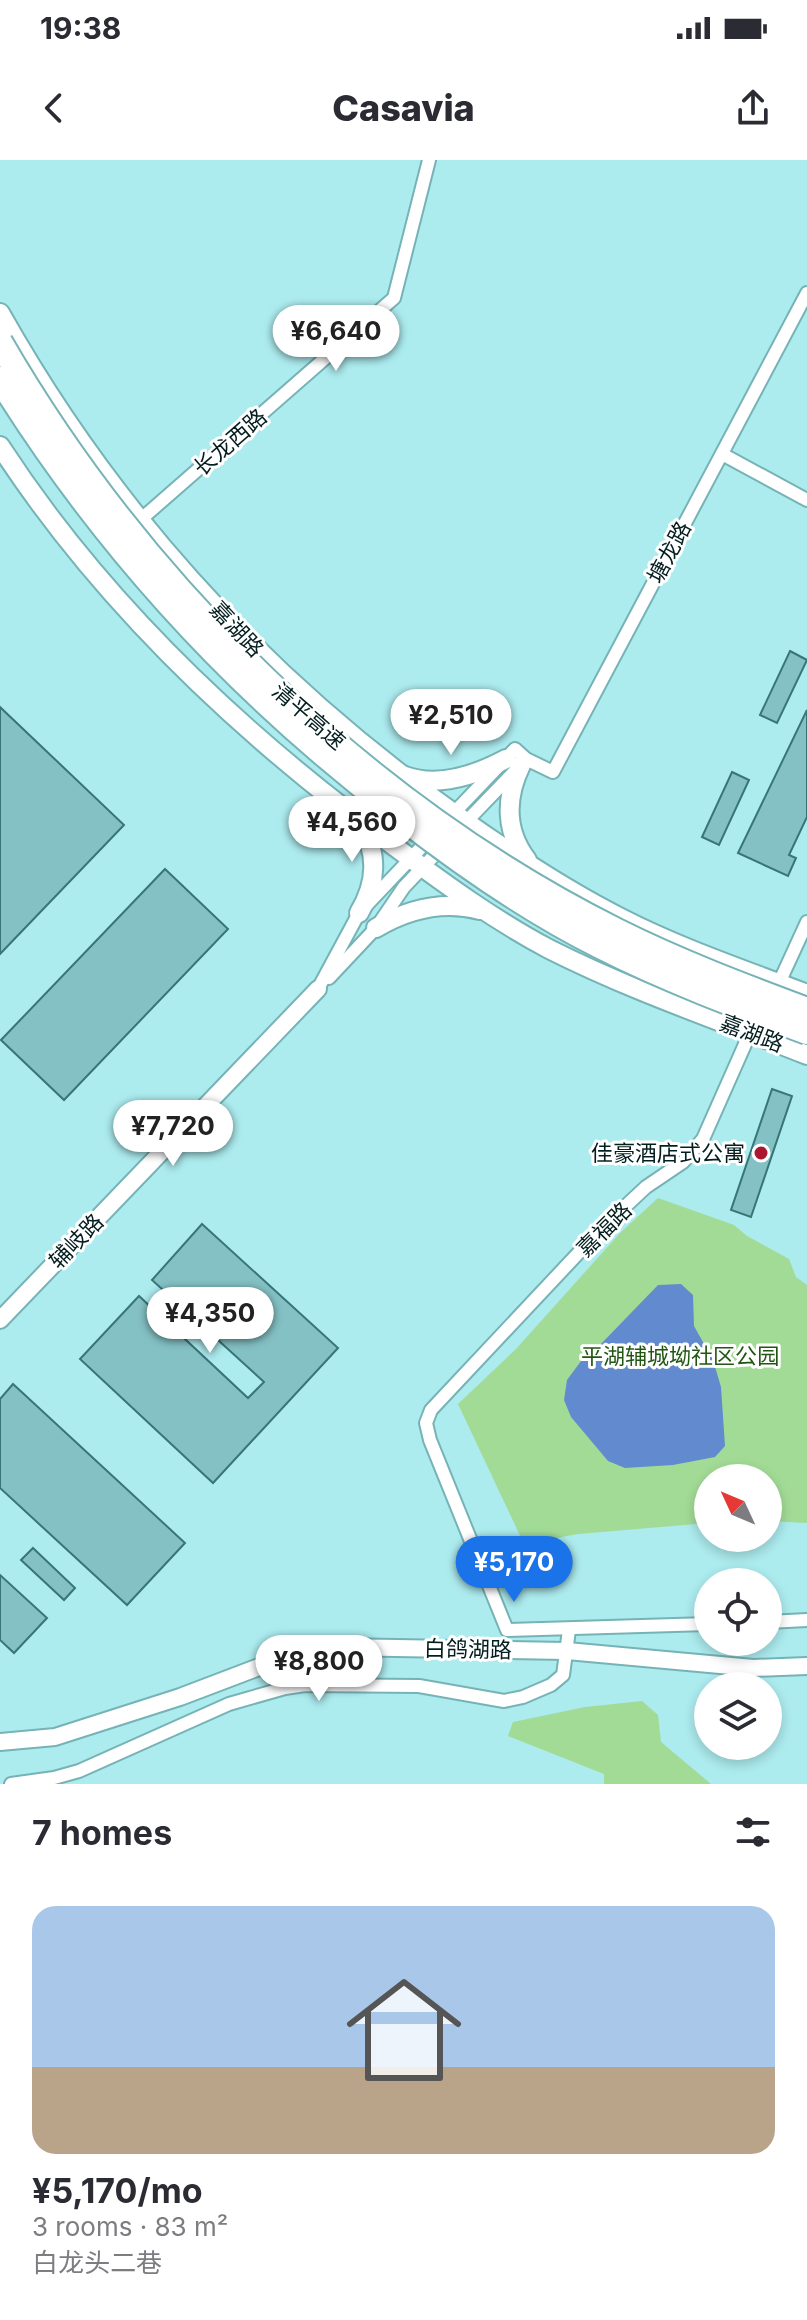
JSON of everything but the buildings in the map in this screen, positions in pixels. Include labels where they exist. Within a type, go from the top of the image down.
[{"type":"highway","name":"清平高速","points":[[0,342],[110,508],[210,621],[305,714],[386,782],[458,823],[522,878],[616,931],[685,963],[807,1010]]},
{"type":"highway","name":"清平高速","points":[[0,379],[52,459],[133,563],[247,686],[363,788],[463,863],[575,933],[659,974],[807,1032]]},
{"type":"main road","name":"嘉湖路","points":[[0,313],[50,396],[139,521],[262,656],[304,696],[458,823],[571,891],[664,939],[807,994]]},
{"type":"main road","name":"嘉湖路","points":[[0,446],[79,556],[178,663],[259,740],[352,815],[489,913],[548,948],[589,968],[807,1055]]},
{"type":"main road","points":[[397,773],[423,780],[449,779],[517,758]]},
{"type":"main road","points":[[517,758],[510,791],[509,818],[516,843],[532,866]]},
{"type":"main road","points":[[352,815],[367,836],[373,862],[372,888],[359,913]]},
{"type":"main road","points":[[376,928],[401,915],[429,907],[458,906],[489,913]]},
{"type":"street","name":"长龙西路","points":[[139,521],[394,298],[429,160]]},
{"type":"street","name":"塘龙路","points":[[517,758],[553,772],[807,293]]},
{"type":"street","points":[[722,454],[807,500]]},
{"type":"street","points":[[318,989],[359,913],[458,823],[517,758]]},
{"type":"street","points":[[318,989],[376,928],[417,863],[458,823]]},
{"type":"street","points":[[779,983],[807,922]]},
{"type":"street","name":"辅岐路","points":[[0,1320],[318,989]]},
{"type":"street","name":"嘉福路","points":[[569,1630],[510,1631],[503,1625],[426,1429],[427,1417],[600,1230],[646,1187],[694,1152],[703,1139],[750,1033]]},
{"type":"street","points":[[782,1621],[807,1620]]},
{"type":"street","points":[[11,1784],[79,1771],[229,1704],[285,1688],[305,1685],[419,1686],[496,1701],[513,1700],[563,1675],[569,1630],[694,1625]]},
{"type":"street","name":"白鸽湖路","points":[[0,1742],[55,1737],[309,1652],[366,1646],[567,1651],[753,1668],[807,1666]]},
{"type":"green space","name":"平湖辅城坳社区公园","points":[[658,1198],[734,1225],[747,1236],[789,1259],[796,1277],[807,1285],[807,1523],[782,1522],[782,1464],[694,1464],[694,1524],[578,1534],[524,1544],[458,1404],[516,1349],[620,1233]]},
{"type":"green space","points":[[642,1701],[658,1715],[661,1742],[711,1784],[604,1784],[604,1774],[508,1736],[513,1722],[585,1707]]},
{"type":"water","points":[[681,1284],[693,1295],[694,1326],[713,1360],[721,1387],[725,1446],[715,1457],[673,1465],[625,1468],[608,1461],[571,1417],[564,1400],[567,1380],[581,1361],[658,1285]]},
{"type":"place","name":"佳豪酒店式公寓","points":[[761,1153]]}]
